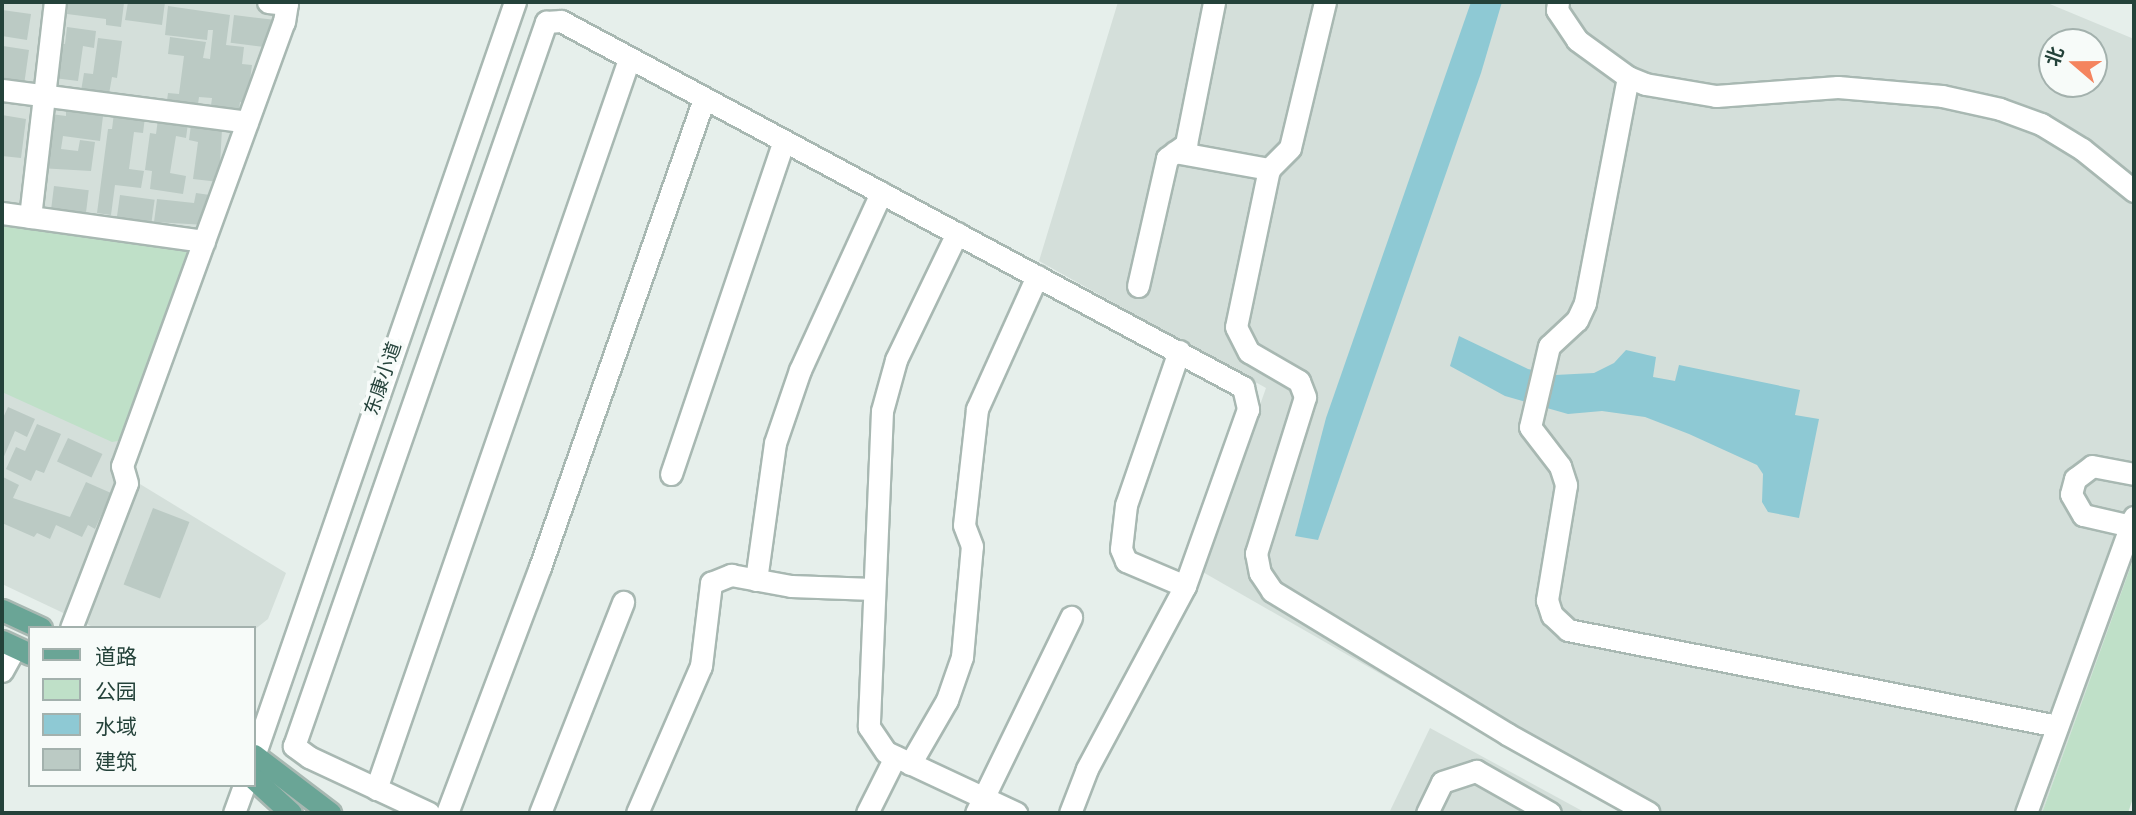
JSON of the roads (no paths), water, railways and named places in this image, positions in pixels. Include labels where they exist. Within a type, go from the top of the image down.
[{"type":"main road","points":[[2,610],[37,626]]},
{"type":"main road","points":[[256,757],[330,813]]},
{"type":"main road","points":[[256,781],[291,813]]},
{"type":"street","points":[[30,217],[55,2]]},
{"type":"street","points":[[72,626],[127,483],[122,466],[287,4],[268,2]]},
{"type":"street","name":"东康小道","points":[[256,749],[515,2]]},
{"type":"street","points":[[1138,286],[1167,158],[1185,144],[1214,2]]},
{"type":"street","points":[[1325,2],[1290,148],[1269,169],[1236,327],[1249,352],[1299,381],[1305,397],[1256,553],[1265,583],[1507,734],[1649,813]]},
{"type":"street","points":[[1558,2],[1557,10],[1577,40],[1628,77],[1662,89],[1716,96],[1871,88],[2000,108],[2062,136],[2134,191]]},
{"type":"street","points":[[429,813],[294,746],[546,22],[561,21],[1238,383],[1248,401],[1185,586],[1087,769],[1070,813]]},
{"type":"street","points":[[376,789],[629,59]]},
{"type":"street","points":[[1628,77],[1584,303],[1577,320],[1555,337],[1544,356],[1530,427],[1560,466],[1566,485],[1547,600],[1552,615],[1568,630],[2057,726]]},
{"type":"street","points":[[2,90],[247,122]]},
{"type":"street","points":[[446,813],[541,567],[704,99]]},
{"type":"street","points":[[671,474],[785,141]]},
{"type":"street","points":[[1175,152],[1269,169]]},
{"type":"street","points":[[756,580],[775,443],[800,370],[881,193]]},
{"type":"street","points":[[2,213],[204,241]]},
{"type":"street","points":[[957,233],[896,360],[885,393],[873,589],[869,727],[879,745],[980,806],[1016,813]]},
{"type":"street","points":[[867,813],[902,760],[947,701],[962,657],[972,546],[964,525],[977,409],[1037,276]]},
{"type":"street","points":[[1179,351],[1126,505],[1121,550],[1126,561],[1185,586]]},
{"type":"street","points":[[2026,813],[2133,522],[2083,515],[2071,494],[2075,479],[2092,466],[2134,474]]},
{"type":"street","points":[[636,813],[697,677],[708,630],[711,583],[732,575],[756,580],[873,589]]},
{"type":"street","points":[[540,813],[623,602]]},
{"type":"street","points":[[980,806],[1071,617]]},
{"type":"street","points":[[2,671],[16,648]]},
{"type":"street","points":[[1427,813],[1442,782],[1476,771],[1550,813]]},
{"type":"street","points":[[234,813],[243,787]]},
{"type":"water","points":[[1471,2],[1502,2],[1481,73],[1318,540],[1295,536],[1326,418]]},
{"type":"water","points":[[1459,336],[1528,369],[1555,375],[1594,373],[1614,363],[1626,350],[1656,357],[1653,377],[1675,381],[1679,365],[1800,390],[1795,415],[1819,419],[1799,518],[1768,512],[1762,502],[1763,474],[1757,465],[1689,434],[1645,417],[1602,411],[1568,414],[1505,396],[1450,366]]}]
